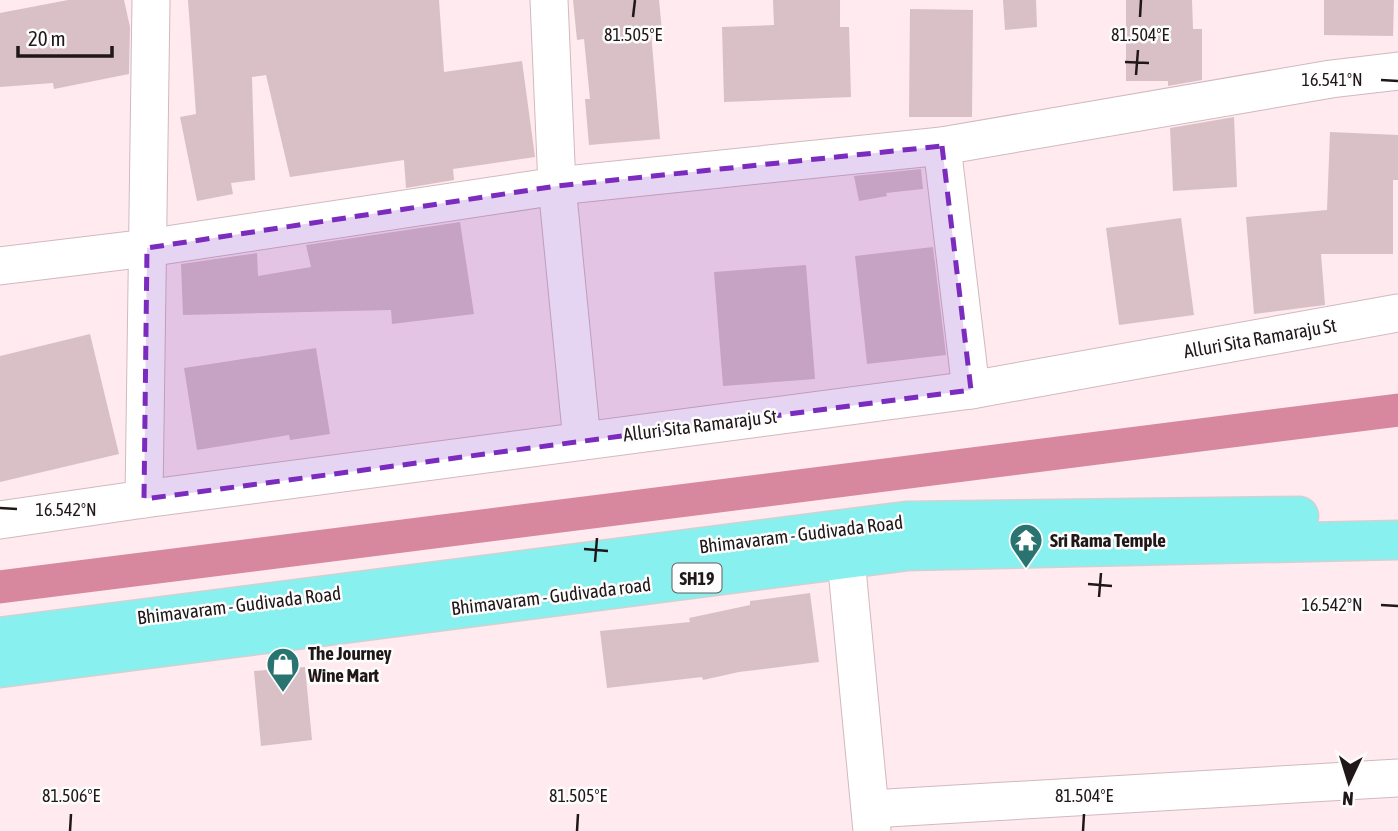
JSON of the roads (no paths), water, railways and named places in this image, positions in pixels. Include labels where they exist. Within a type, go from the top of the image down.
[{"type":"main road","name":"Bhimavaram - Gudivada Road","points":[[0,637],[846,544],[906,521],[1398,515]]},
{"type":"main road","name":"Bhimavaram - Gudivada road","points":[[0,668],[846,544],[908,551],[1398,540]]},
{"type":"street","points":[[144,499],[151,0]]},
{"type":"street","points":[[549,0],[557,186],[582,441]]},
{"type":"street","points":[[0,266],[147,248],[557,186],[942,146],[1331,79],[1398,71]]},
{"type":"street","points":[[942,146],[971,390]]},
{"type":"street","name":"Alluri Sita Ramaraju St","points":[[0,520],[971,390],[1398,313]]},
{"type":"street","points":[[846,544],[871,820],[1398,778]]},
{"type":"waterway","points":[[0,587],[1398,410]]},
{"type":"place","name":"Sri Rama Temple","points":[[1026,570]]},
{"type":"place","name":"The Journey Wine Mart","points":[[283,694]]}]
